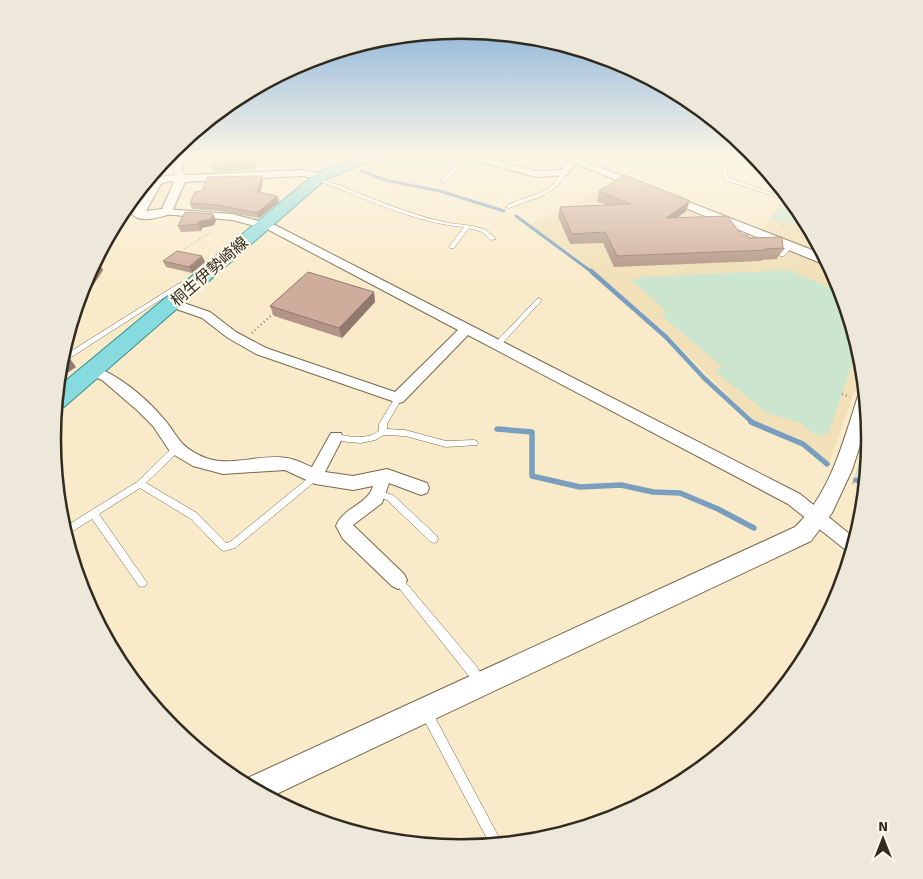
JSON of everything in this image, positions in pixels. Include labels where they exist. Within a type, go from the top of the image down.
[{"type":"main road","name":"桐生伊勢崎線","points":[[63,395],[296,197]]},
{"type":"street","points":[[148,197],[138,214],[155,215],[165,212],[222,215],[264,224],[794,499],[849,544]]},
{"type":"street","points":[[165,212],[172,197]]},
{"type":"street","points":[[660,197],[786,251],[819,259]]},
{"type":"street","points":[[172,302],[206,315],[242,341],[302,367],[398,398],[466,329]]},
{"type":"street","points":[[92,371],[107,377],[144,407],[158,422],[176,449],[198,462],[215,467],[280,464],[315,476],[353,483],[380,485]]},
{"type":"street","points":[[260,787],[802,534],[813,526],[839,475],[861,413]]},
{"type":"street","points":[[315,476],[336,436]]},
{"type":"street","points":[[398,580],[344,526],[346,521],[380,485],[393,477],[421,488]]},
{"type":"lane","points":[[363,197],[430,219],[482,230],[490,234],[493,239]]},
{"type":"lane","points":[[507,207],[538,197]]},
{"type":"lane","points":[[451,247],[467,227]]},
{"type":"lane","points":[[69,355],[180,285],[188,281],[195,283]]},
{"type":"lane","points":[[497,345],[539,300]]},
{"type":"lane","points":[[383,432],[383,424],[398,398]]},
{"type":"lane","points":[[336,436],[371,440],[383,432],[405,433],[446,444],[474,443]]},
{"type":"lane","points":[[70,528],[140,484],[176,449]]},
{"type":"lane","points":[[140,484],[194,516],[224,547],[232,545],[315,476]]},
{"type":"lane","points":[[380,485],[434,539]]},
{"type":"lane","points":[[94,514],[142,583]]},
{"type":"lane","points":[[398,580],[473,671],[481,684]]},
{"type":"lane","points":[[426,710],[493,839]]},
{"type":"path","points":[[781,227],[785,223]]},
{"type":"path","points":[[184,249],[212,232]]},
{"type":"path","points":[[242,341],[282,306]]},
{"type":"shaded area","points":[[585,197],[656,197],[822,264],[832,286],[849,336],[858,381],[829,463],[800,438],[759,424],[744,412],[665,332],[582,261],[530,225]]},
{"type":"shaded area","points":[[783,201],[811,243],[807,248],[763,229]]},
{"type":"green space","points":[[783,201],[800,225],[771,219]]},
{"type":"green space","points":[[788,270],[833,289],[854,359],[828,434],[816,435],[800,423],[767,413],[715,371],[722,367],[661,315],[667,312],[630,279],[640,279],[640,277]]},
{"type":"green space","points":[[861,456],[860,478],[855,476]]},
{"type":"building","points":[[193,197],[276,197],[257,213],[217,205],[190,203]]},
{"type":"building","points":[[614,197],[680,197],[690,201],[666,218],[727,216],[742,235],[747,235],[749,238],[782,237],[783,248],[617,256],[605,232],[572,234],[560,207],[631,204]]},
{"type":"building","points":[[185,212],[213,214],[212,219],[199,221],[198,224],[178,226]]},
{"type":"building","points":[[177,251],[202,256],[189,267],[163,261]]},
{"type":"building","points":[[308,272],[374,292],[339,328],[270,306]]},
{"type":"waterway","points":[[459,197],[504,211]]},
{"type":"waterway","points":[[516,216],[592,272]]},
{"type":"waterway","points":[[591,271],[666,337],[704,378],[753,423]]},
{"type":"waterway","points":[[753,423],[803,444],[827,464]]},
{"type":"waterway","points":[[497,429],[532,432],[532,476],[580,487],[621,485],[653,492],[680,493],[718,509],[754,528]]},
{"type":"waterway","points":[[856,480],[860,481]]}]
